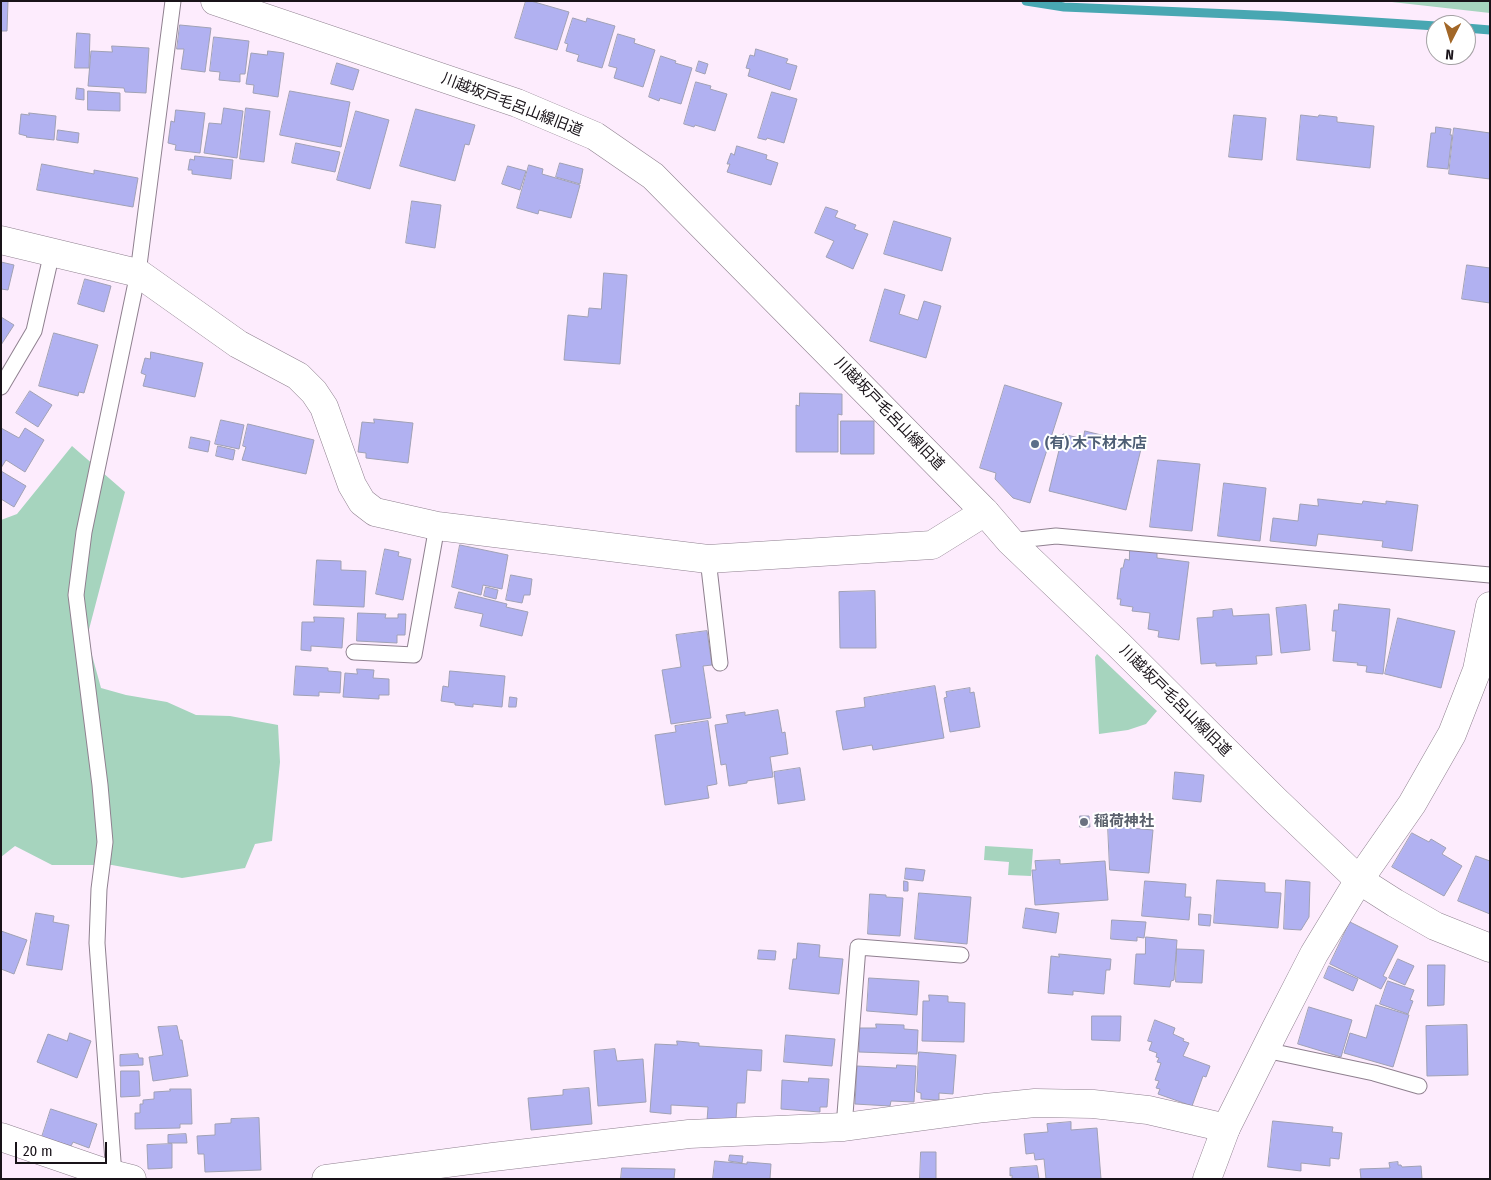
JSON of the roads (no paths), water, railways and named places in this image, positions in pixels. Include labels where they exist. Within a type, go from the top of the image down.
[{"type":"street","name":"川越坂戸毛呂山線旧道","points":[[214,1],[517,103],[594,136],[653,176],[985,512],[1010,540],[1359,880],[1435,926],[1490,948]]},
{"type":"street","points":[[1,240],[138,273],[238,344],[298,376],[314,392],[324,407],[352,484],[362,502],[375,512],[438,526],[708,559],[932,545],[985,512]]},
{"type":"street","points":[[1207,1179],[1226,1128],[1314,954],[1359,880],[1412,804],[1452,734],[1477,670],[1489,612]]},
{"type":"street","points":[[326,1179],[493,1156],[689,1134],[844,1127],[1035,1103],[1093,1104],[1148,1110],[1226,1128]]},
{"type":"street","points":[[1,1138],[111,1176]]},
{"type":"lane","points":[[111,1176],[97,942],[98,889],[105,842],[100,785],[76,595],[84,532],[138,273],[173,1]]},
{"type":"lane","points":[[1,387],[34,331],[52,252]]},
{"type":"lane","points":[[354,652],[414,655],[438,526]]},
{"type":"lane","points":[[1010,540],[1056,536],[1490,575]]},
{"type":"lane","points":[[708,559],[720,663]]},
{"type":"lane","points":[[844,1127],[858,947],[961,954]]},
{"type":"lane","points":[[1265,1050],[1374,1073],[1420,1086]]},
{"type":"waterway","points":[[1026,1],[1064,7],[1280,16],[1426,25]]},
{"type":"waterway","points":[[1476,29],[1490,30]]},
{"type":"place","name":"(有) 木下材木店","points":[[1035,444]]},
{"type":"place","name":"稲荷神社","points":[[1084,822]]}]
